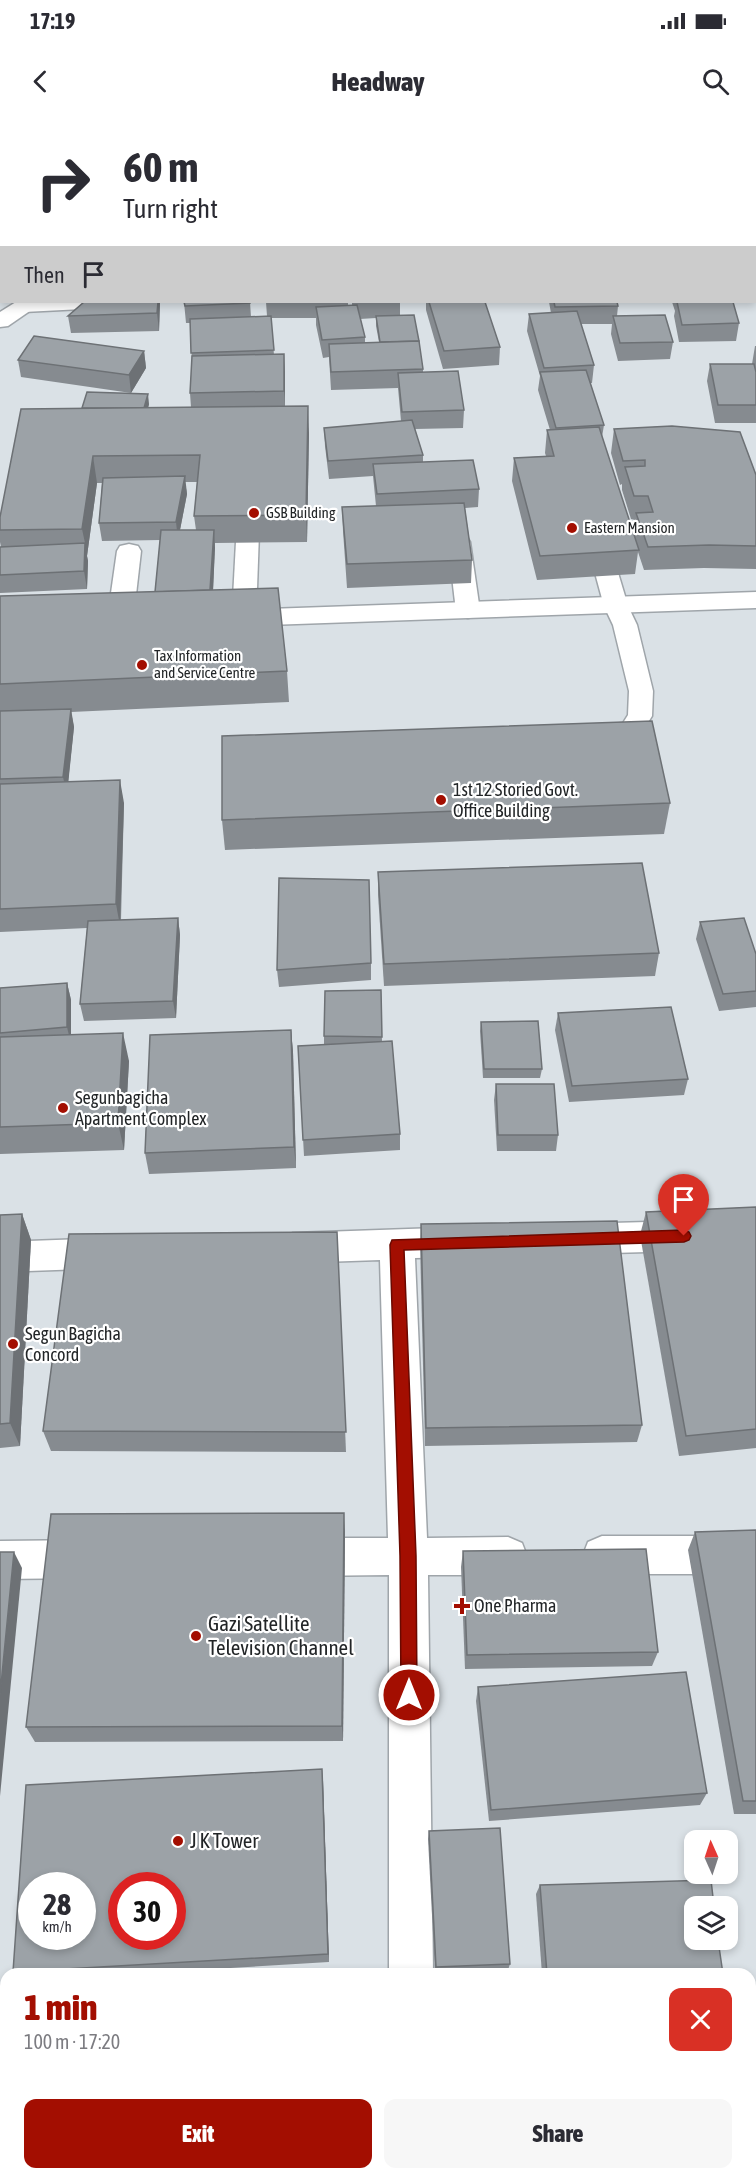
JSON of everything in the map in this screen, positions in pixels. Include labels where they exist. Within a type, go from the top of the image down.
[{"type":"street","points":[[0,321],[27,304]]},
{"type":"street","points":[[120,621],[129,551]]},
{"type":"street","points":[[211,618],[756,600]]},
{"type":"street","points":[[541,1240],[756,1234]]},
{"type":"street","points":[[257,1249],[493,1242]]},
{"type":"street","points":[[397,1245],[408,1556],[411,1968]]},
{"type":"street","points":[[0,1257],[140,1252]]},
{"type":"street","points":[[268,1557],[756,1555]]},
{"type":"street","points":[[0,1560],[128,1559]]},
{"type":"lane","points":[[27,304],[64,303]]},
{"type":"lane","points":[[244,617],[250,489]]},
{"type":"lane","points":[[579,734],[630,731],[640,716],[641,691],[625,624],[616,606],[591,517]]},
{"type":"lane","points":[[457,534],[468,611]]},
{"type":"building","points":[[83,303],[158,303],[157,313],[68,316]]},
{"type":"building","points":[[184,303],[250,303],[185,306]]},
{"type":"building","points":[[429,303],[485,303],[500,347],[444,351]]},
{"type":"building","points":[[554,303],[617,303],[618,306],[555,307]]},
{"type":"building","points":[[677,303],[733,303],[739,323],[682,325]]},
{"type":"building","points":[[357,305],[365,337],[322,340],[316,307]]},
{"type":"building","points":[[577,311],[594,365],[544,368],[529,314]]},
{"type":"building","points":[[414,315],[419,341],[380,342],[376,316]]},
{"type":"building","points":[[665,315],[673,342],[620,343],[613,316]]},
{"type":"building","points":[[271,316],[274,350],[191,353],[190,319]]},
{"type":"building","points":[[34,336],[144,351],[129,375],[18,360]]},
{"type":"building","points":[[419,341],[423,369],[331,372],[329,344]]},
{"type":"building","points":[[284,354],[284,391],[190,393],[192,356]]},
{"type":"building","points":[[710,364],[754,364],[756,405],[718,405]]},
{"type":"building","points":[[586,370],[604,425],[556,428],[540,372]]},
{"type":"building","points":[[458,371],[464,410],[402,412],[398,373]]},
{"type":"building","points":[[87,392],[148,394],[144,408],[82,408]]},
{"type":"building","name":"GSB Building","points":[[308,406],[306,515],[194,516],[200,455],[93,456],[82,529],[0,530],[0,517],[21,409]]},
{"type":"building","points":[[412,420],[423,455],[328,461],[324,428]]},
{"type":"building","points":[[672,426],[740,432],[756,475],[756,546],[648,547],[636,513],[653,512],[648,496],[634,496],[625,467],[645,466],[645,460],[623,461],[614,429]]},
{"type":"building","name":"Eastern Mansion","points":[[599,427],[639,550],[540,556],[514,458],[554,456],[547,430]]},
{"type":"building","points":[[473,460],[479,489],[377,494],[373,464]]},
{"type":"building","points":[[185,476],[176,522],[99,523],[103,478]]},
{"type":"building","points":[[464,503],[472,560],[347,564],[342,507]]},
{"type":"building","points":[[161,530],[214,530],[210,590],[155,592]]},
{"type":"building","points":[[85,543],[84,571],[0,575],[0,547]]},
{"type":"building","name":"Tax Information and Service Centre","points":[[278,588],[287,671],[0,684],[0,596]]},
{"type":"building","points":[[71,709],[63,777],[0,779],[0,711]]},
{"type":"building","name":"1st 12 Storied Govt. Office Building","points":[[652,721],[670,803],[222,820],[222,736]]},
{"type":"building","points":[[120,780],[116,904],[0,909],[0,784]]},
{"type":"building","points":[[642,863],[659,953],[384,964],[378,872]]},
{"type":"building","points":[[279,878],[369,880],[371,963],[277,970]]},
{"type":"building","points":[[178,918],[173,1001],[80,1004],[88,921]]},
{"type":"building","points":[[744,918],[756,954],[756,991],[723,994],[700,922]]},
{"type":"building","points":[[67,983],[67,1027],[0,1033],[0,988]]},
{"type":"building","points":[[381,990],[382,1037],[324,1036],[325,991]]},
{"type":"building","points":[[671,1007],[688,1079],[572,1086],[558,1013]]},
{"type":"building","points":[[538,1021],[542,1069],[484,1069],[481,1022]]},
{"type":"building","points":[[291,1030],[294,1147],[145,1153],[150,1035]]},
{"type":"building","name":"Segunbagicha Apartment Complex","points":[[123,1033],[118,1123],[0,1127],[0,1037]]},
{"type":"building","points":[[392,1041],[400,1134],[303,1140],[298,1046]]},
{"type":"building","points":[[496,1084],[554,1084],[558,1135],[498,1135]]},
{"type":"building","points":[[756,1207],[756,1429],[686,1436],[646,1212]]},
{"type":"building","points":[[22,1214],[10,1423],[0,1424],[0,1215]]},
{"type":"building","points":[[617,1221],[642,1425],[426,1428],[421,1224]]},
{"type":"building","points":[[337,1232],[346,1432],[43,1431],[69,1234]]},
{"type":"building","name":"Gazi Satellite Television Channel","points":[[344,1513],[342,1726],[26,1727],[51,1514]]},
{"type":"building","points":[[756,1530],[756,1801],[743,1801],[695,1532]]},
{"type":"building","points":[[646,1549],[658,1652],[467,1655],[463,1551]]},
{"type":"building","points":[[0,1552],[14,1552],[0,1695]]},
{"type":"building","points":[[686,1672],[707,1793],[491,1810],[478,1687]]},
{"type":"building","name":"J K Tower","points":[[322,1769],[328,1954],[83,1968],[13,1968],[18,1900],[18,1950],[96,1950],[96,1872],[20,1872],[26,1785]]},
{"type":"building","points":[[500,1828],[510,1964],[436,1967],[429,1831]]},
{"type":"building","points":[[684,1881],[684,1884],[711,1884],[713,1896],[684,1896],[684,1950],[719,1950],[722,1968],[547,1968],[540,1885]]},
{"type":"place","name":"GSB Building","points":[[254,513]]},
{"type":"place","name":"Eastern Mansion","points":[[572,528]]},
{"type":"place","name":"Tax Information and Service Centre","points":[[142,665]]},
{"type":"place","name":"1st 12 Storied Govt. Office Building","points":[[441,800]]},
{"type":"place","name":"Segunbagicha Apartment Complex","points":[[63,1108]]},
{"type":"place","name":"Segun Bagicha Concord","points":[[13,1344]]},
{"type":"place","name":"One Pharma","points":[[462,1606]]},
{"type":"place","name":"Gazi Satellite Television Channel","points":[[196,1636]]},
{"type":"place","name":"J K Tower","points":[[178,1841]]},
{"type":"route","points":[[409,1695],[408,1556],[397,1245],[684,1236]]}]
